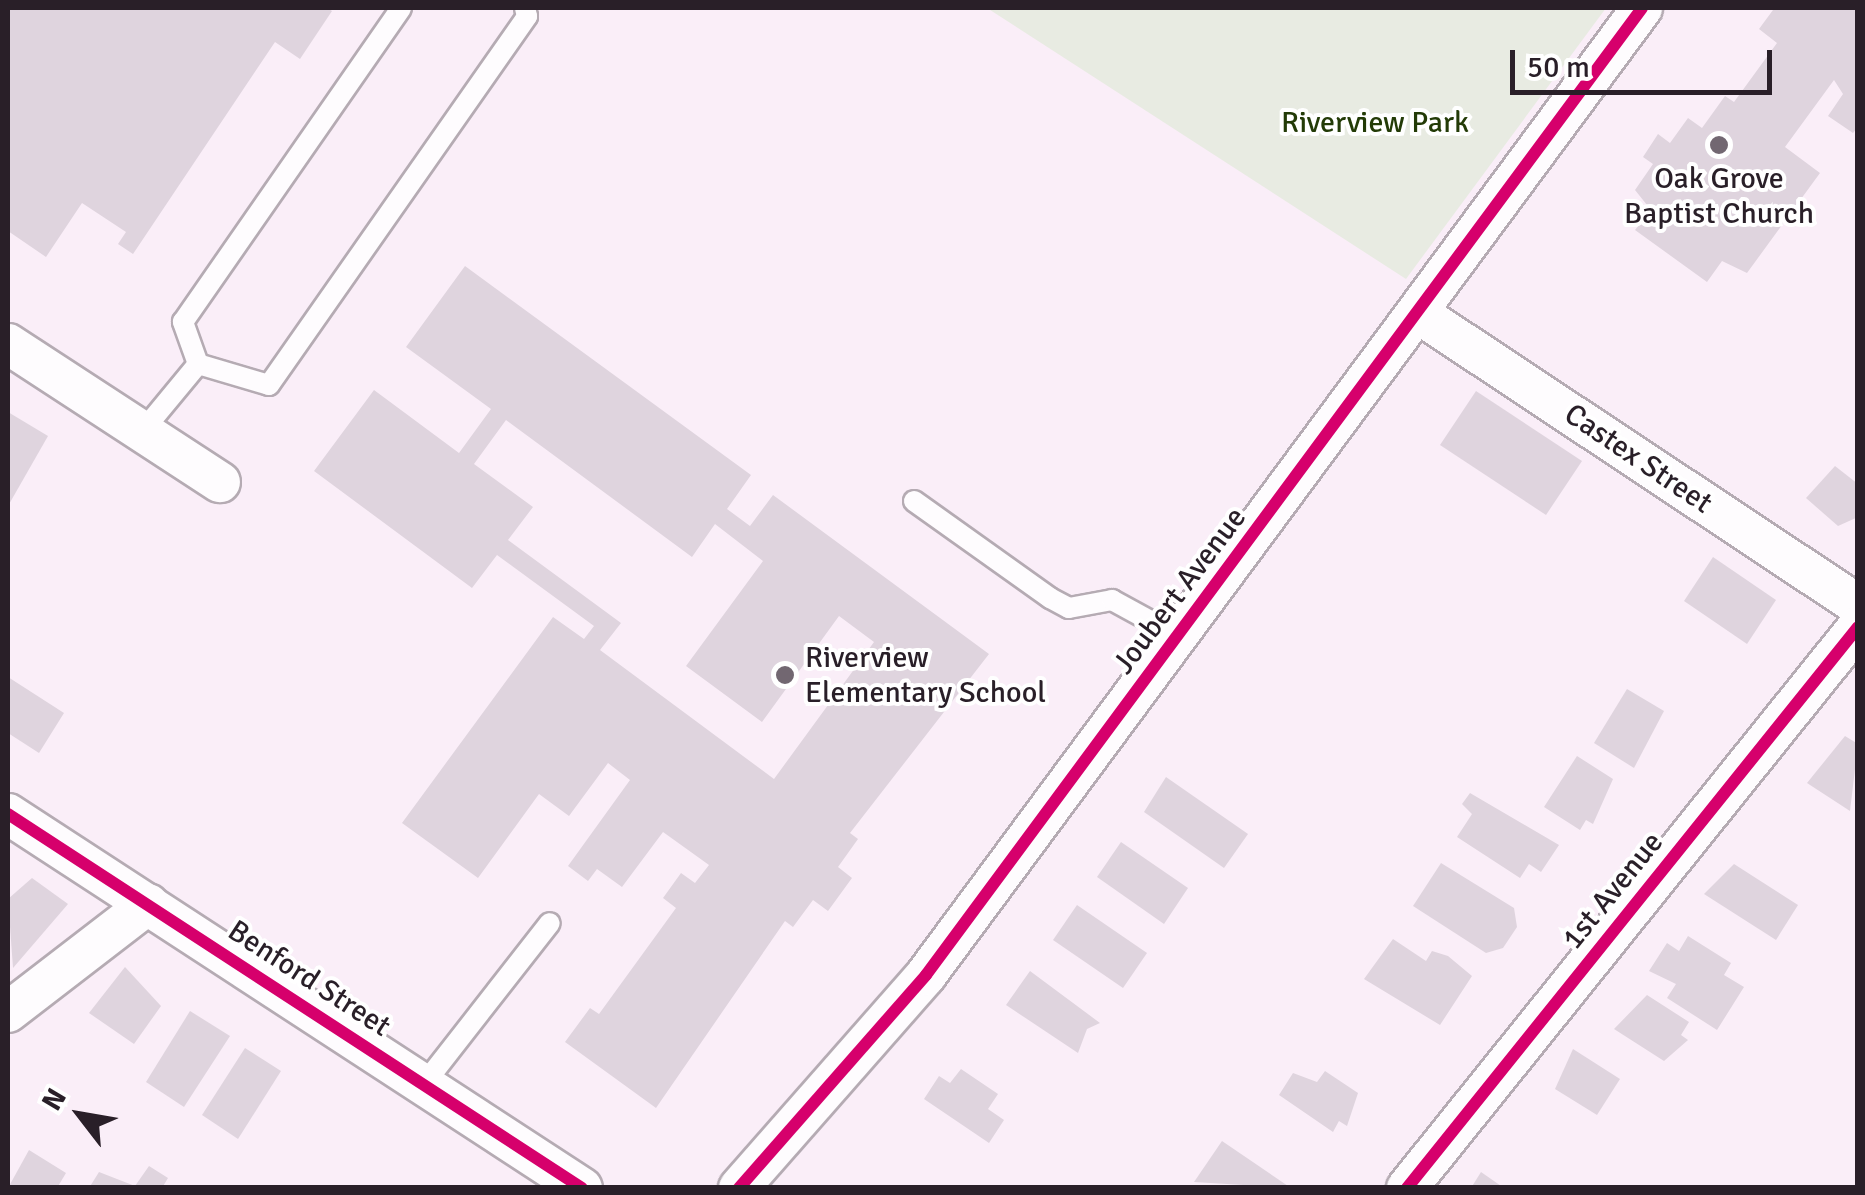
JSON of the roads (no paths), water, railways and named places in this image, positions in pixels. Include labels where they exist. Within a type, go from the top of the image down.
[{"type":"street","name":"Joubert Avenue","points":[[739,1188],[926,975],[1642,8]]},
{"type":"street","name":"Castex Street","points":[[1418,312],[1858,605]]},
{"type":"street","points":[[8,344],[220,482]]},
{"type":"street","name":"1st Avenue","points":[[1407,1188],[1858,626]]},
{"type":"street","name":"Benford Street","points":[[8,814],[582,1188]]},
{"type":"street","points":[[8,1012],[148,904]]},
{"type":"lane","points":[[198,364],[183,322],[402,8]]},
{"type":"lane","points":[[198,364],[269,384],[527,16],[525,8]]},
{"type":"lane","points":[[141,433],[198,364]]},
{"type":"lane","points":[[914,501],[1060,603],[1112,600],[1178,636]]},
{"type":"lane","points":[[424,1084],[550,923]]},
{"type":"place","name":"Oak Grove Baptist Church","points":[[1719,145]]},
{"type":"place","name":"Riverview Elementary School","points":[[785,675]]},
{"type":"park label","name":"Riverview Park","points":[[1375,123]]}]
